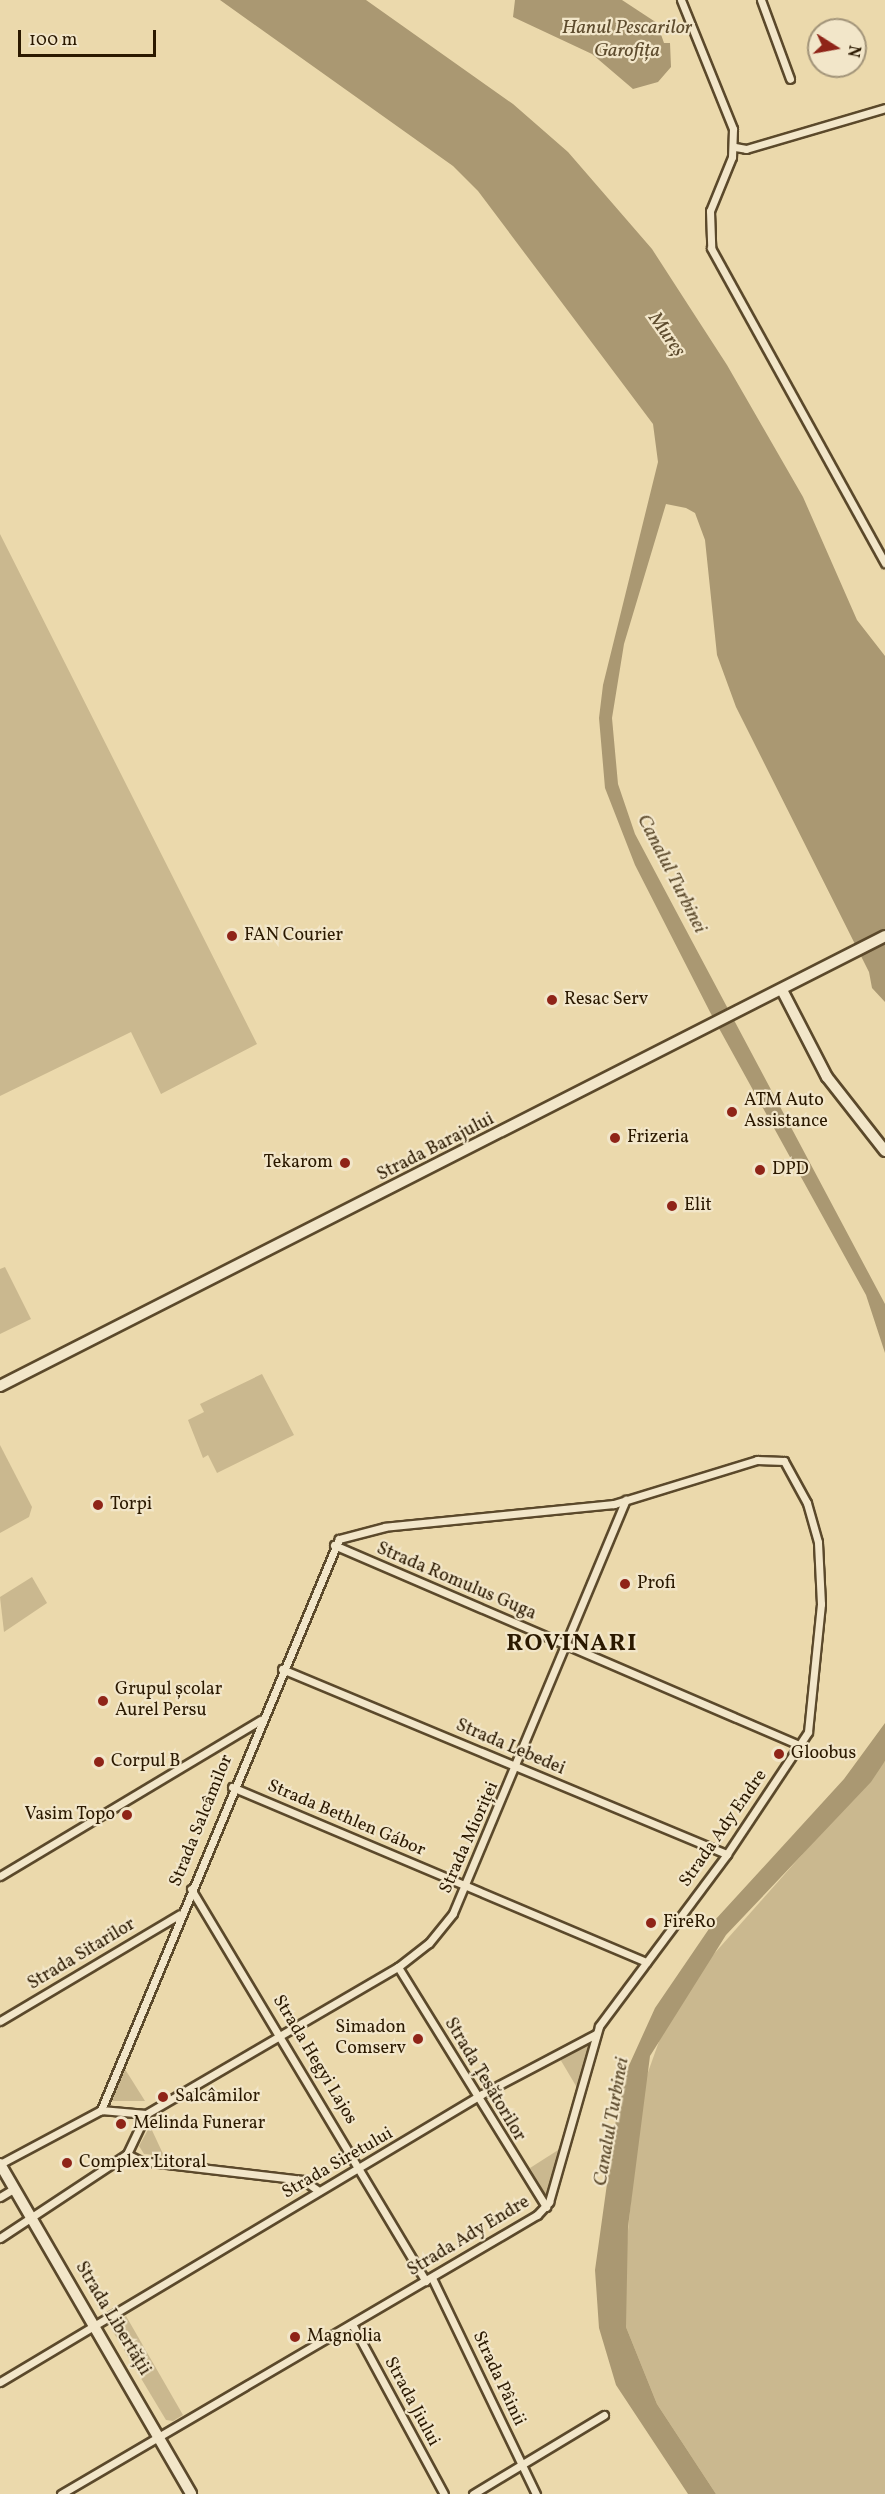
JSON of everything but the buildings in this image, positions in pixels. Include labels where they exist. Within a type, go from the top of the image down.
[{"type":"main road","name":"Strada Barajului","points":[[0,1386],[708,1029],[885,936]]},
{"type":"main road","points":[[782,990],[827,1077],[885,1150]]},
{"type":"main road","name":"Strada Libertății","points":[[0,2164],[161,2435],[191,2494]]},
{"type":"street","points":[[681,0],[722,96],[735,147],[711,211],[711,248],[885,563]]},
{"type":"street","points":[[761,0],[790,79]]},
{"type":"street","points":[[735,147],[746,149],[885,108]]},
{"type":"street","name":"Strada Ady Endre","points":[[61,2494],[429,2279],[546,2206],[556,2190],[596,2034],[727,1854],[809,1727],[821,1584],[816,1527],[791,1469],[784,1461],[765,1458],[626,1500],[359,1531],[334,1545]]},
{"type":"street","name":"Strada Mioriței","points":[[146,2114],[281,2037],[398,1966],[429,1943],[468,1886],[626,1500]]},
{"type":"street","name":"Strada Romulus Guga","points":[[334,1545],[799,1745]]},
{"type":"street","name":"Strada Salcâmilor","points":[[101,2110],[232,1787],[334,1545]]},
{"type":"street","name":"Strada Lebedei","points":[[282,1669],[727,1854]]},
{"type":"street","points":[[0,1876],[261,1720]]},
{"type":"street","name":"Strada Bethlen Gábor","points":[[232,1787],[647,1962]]},
{"type":"street","name":"Strada Hegyi Lajos","points":[[191,1889],[429,2279]]},
{"type":"street","name":"Strada Sitarilor","points":[[0,2021],[180,1914]]},
{"type":"street","name":"Strada Țesătorilor","points":[[398,1966],[546,2206]]},
{"type":"street","name":"Strada Siretului","points":[[0,2382],[319,2191],[362,2169],[477,2097],[596,2034]]},
{"type":"street","points":[[0,2164],[101,2110],[146,2114],[127,2154],[0,2238]]},
{"type":"street","points":[[127,2154],[141,2161],[303,2180],[319,2191]]},
{"type":"street","points":[[0,2197],[15,2188]]},
{"type":"street","name":"Strada Pâinii","points":[[429,2279],[536,2494]]},
{"type":"street","name":"Strada Jiului","points":[[351,2324],[444,2494]]},
{"type":"street","points":[[473,2494],[604,2415]]},
{"type":"shaded area","points":[[0,534],[257,1044],[161,1094],[131,1032],[0,1096]]},
{"type":"shaded area","points":[[5,1267],[31,1319],[0,1334],[0,1269]]},
{"type":"shaded area","points":[[262,1374],[294,1435],[217,1473],[208,1455],[203,1458],[188,1420],[204,1412],[200,1404]]},
{"type":"shaded area","points":[[0,1445],[32,1507],[29,1517],[0,1533]]},
{"type":"shaded area","points":[[32,1577],[47,1603],[4,1632],[0,1597]]},
{"type":"shaded area","points":[[885,1761],[885,2494],[716,2494],[657,2404],[626,2327],[624,2271],[642,2089],[662,2033],[705,1964]]},
{"type":"shaded area","points":[[589,2041],[590,2043],[579,2091],[560,2059]]},
{"type":"shaded area","points":[[123,2066],[145,2101],[112,2101]]},
{"type":"shaded area","points":[[150,2126],[164,2156],[144,2154],[139,2146]]},
{"type":"shaded area","points":[[566,2145],[547,2197],[530,2168]]},
{"type":"shaded area","points":[[126,2316],[183,2415],[173,2421],[166,2420],[112,2330]]},
{"type":"water","name":"Mureș","points":[[220,0],[366,0],[513,104],[568,152],[652,249],[727,365],[803,497],[857,620],[885,656],[885,1002],[872,988],[869,972],[736,707],[717,655],[705,540],[695,513],[686,508],[666,504],[624,644],[612,718],[618,784],[635,834],[885,1304],[885,1353],[866,1295],[710,1012],[635,865],[605,788],[599,718],[603,685],[658,462],[653,424],[478,191],[453,166]]},
{"type":"water","name":"Hanul Pescarilor Garofița","points":[[515,0],[622,0],[657,23],[664,43],[670,43],[671,67],[658,82],[633,89],[592,54],[513,17]]},
{"type":"water","name":"Canalul Turbinei","points":[[885,1723],[885,1761],[871,1782],[726,1935],[650,2056],[628,2227],[626,2327],[657,2404],[716,2494],[688,2494],[616,2385],[599,2328],[595,2270],[621,2083],[655,2008],[715,1920],[844,1779]]},
{"type":"place","name":"FAN Courier","points":[[232,936]]},
{"type":"place","name":"Resac Serv","points":[[552,1000]]},
{"type":"place","name":"ATM Auto Assistance","points":[[732,1112]]},
{"type":"place","name":"Frizeria","points":[[615,1138]]},
{"type":"place","name":"Tekarom","points":[[345,1163]]},
{"type":"place","name":"DPD","points":[[760,1170]]},
{"type":"place","name":"Elit","points":[[672,1206]]},
{"type":"place","name":"Torpi","points":[[98,1505]]},
{"type":"place","name":"Profi","points":[[625,1584]]},
{"type":"place","name":"Grupul școlar Aurel Persu","points":[[103,1701]]},
{"type":"place","name":"Gloobus","points":[[779,1754]]},
{"type":"place","name":"Corpul B","points":[[99,1762]]},
{"type":"place","name":"Vasim Topo","points":[[127,1815]]},
{"type":"place","name":"FireRo","points":[[651,1923]]},
{"type":"place","name":"Simadon Comserv","points":[[418,2039]]},
{"type":"place","name":"Salcâmilor","points":[[163,2097]]},
{"type":"place","name":"Melinda Funerar","points":[[121,2124]]},
{"type":"place","name":"Complex Litoral","points":[[67,2163]]},
{"type":"place","name":"Magnolia","points":[[295,2337]]},
{"type":"district","name":"ROVINARI","points":[[572,1645]]}]
